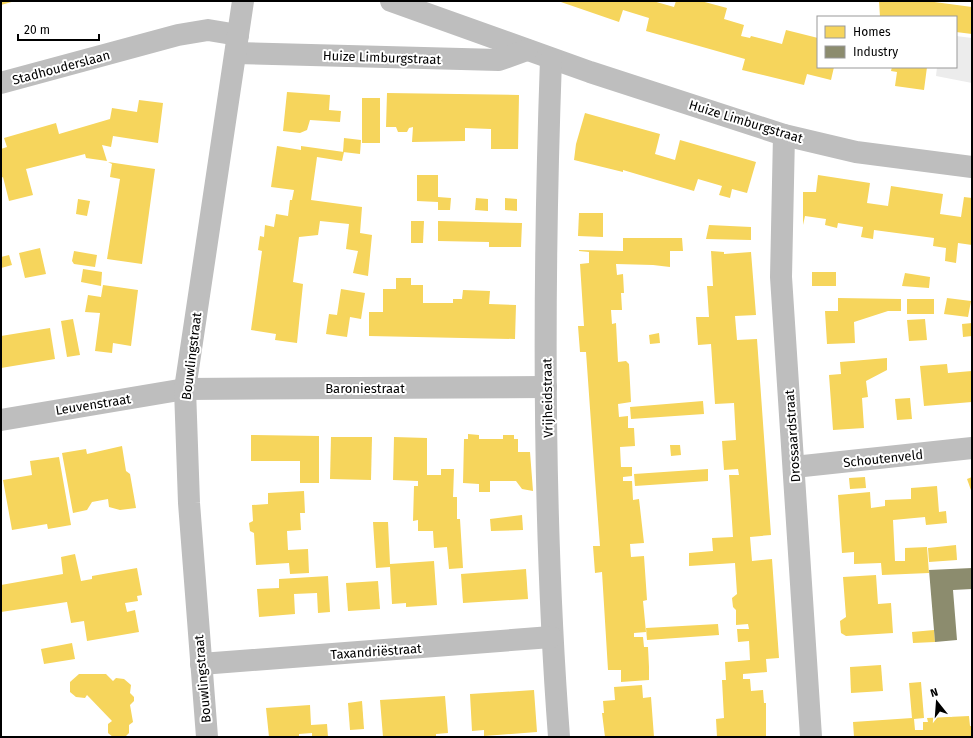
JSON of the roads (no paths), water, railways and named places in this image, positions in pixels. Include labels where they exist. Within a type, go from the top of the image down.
[{"type":"street","name":"Bouwlingstraat","points":[[207,737],[189,503],[185,389],[243,1]]},
{"type":"street","name":"Huize Limburgstraat","points":[[390,1],[551,59],[784,134],[856,152],[972,168]]},
{"type":"street","name":"Stadhouderslaan","points":[[1,83],[178,35],[208,30],[237,44]]},
{"type":"street","name":"Huize Limburgstraat","points":[[237,44],[499,60],[527,50]]},
{"type":"street","name":"Vrijheidstraat","points":[[551,59],[546,387],[551,637],[559,737]]},
{"type":"street","name":"Drossaardstraat","points":[[784,134],[781,277],[810,737]]},
{"type":"street","name":"Baroniestraat","points":[[185,389],[546,387]]},
{"type":"street","name":"Leuvenstraat","points":[[1,420],[185,389]]},
{"type":"street","name":"Schoutenveld","points":[[794,467],[972,448]]},
{"type":"street","name":"Taxandriëstraat","points":[[201,664],[551,637]]}]
